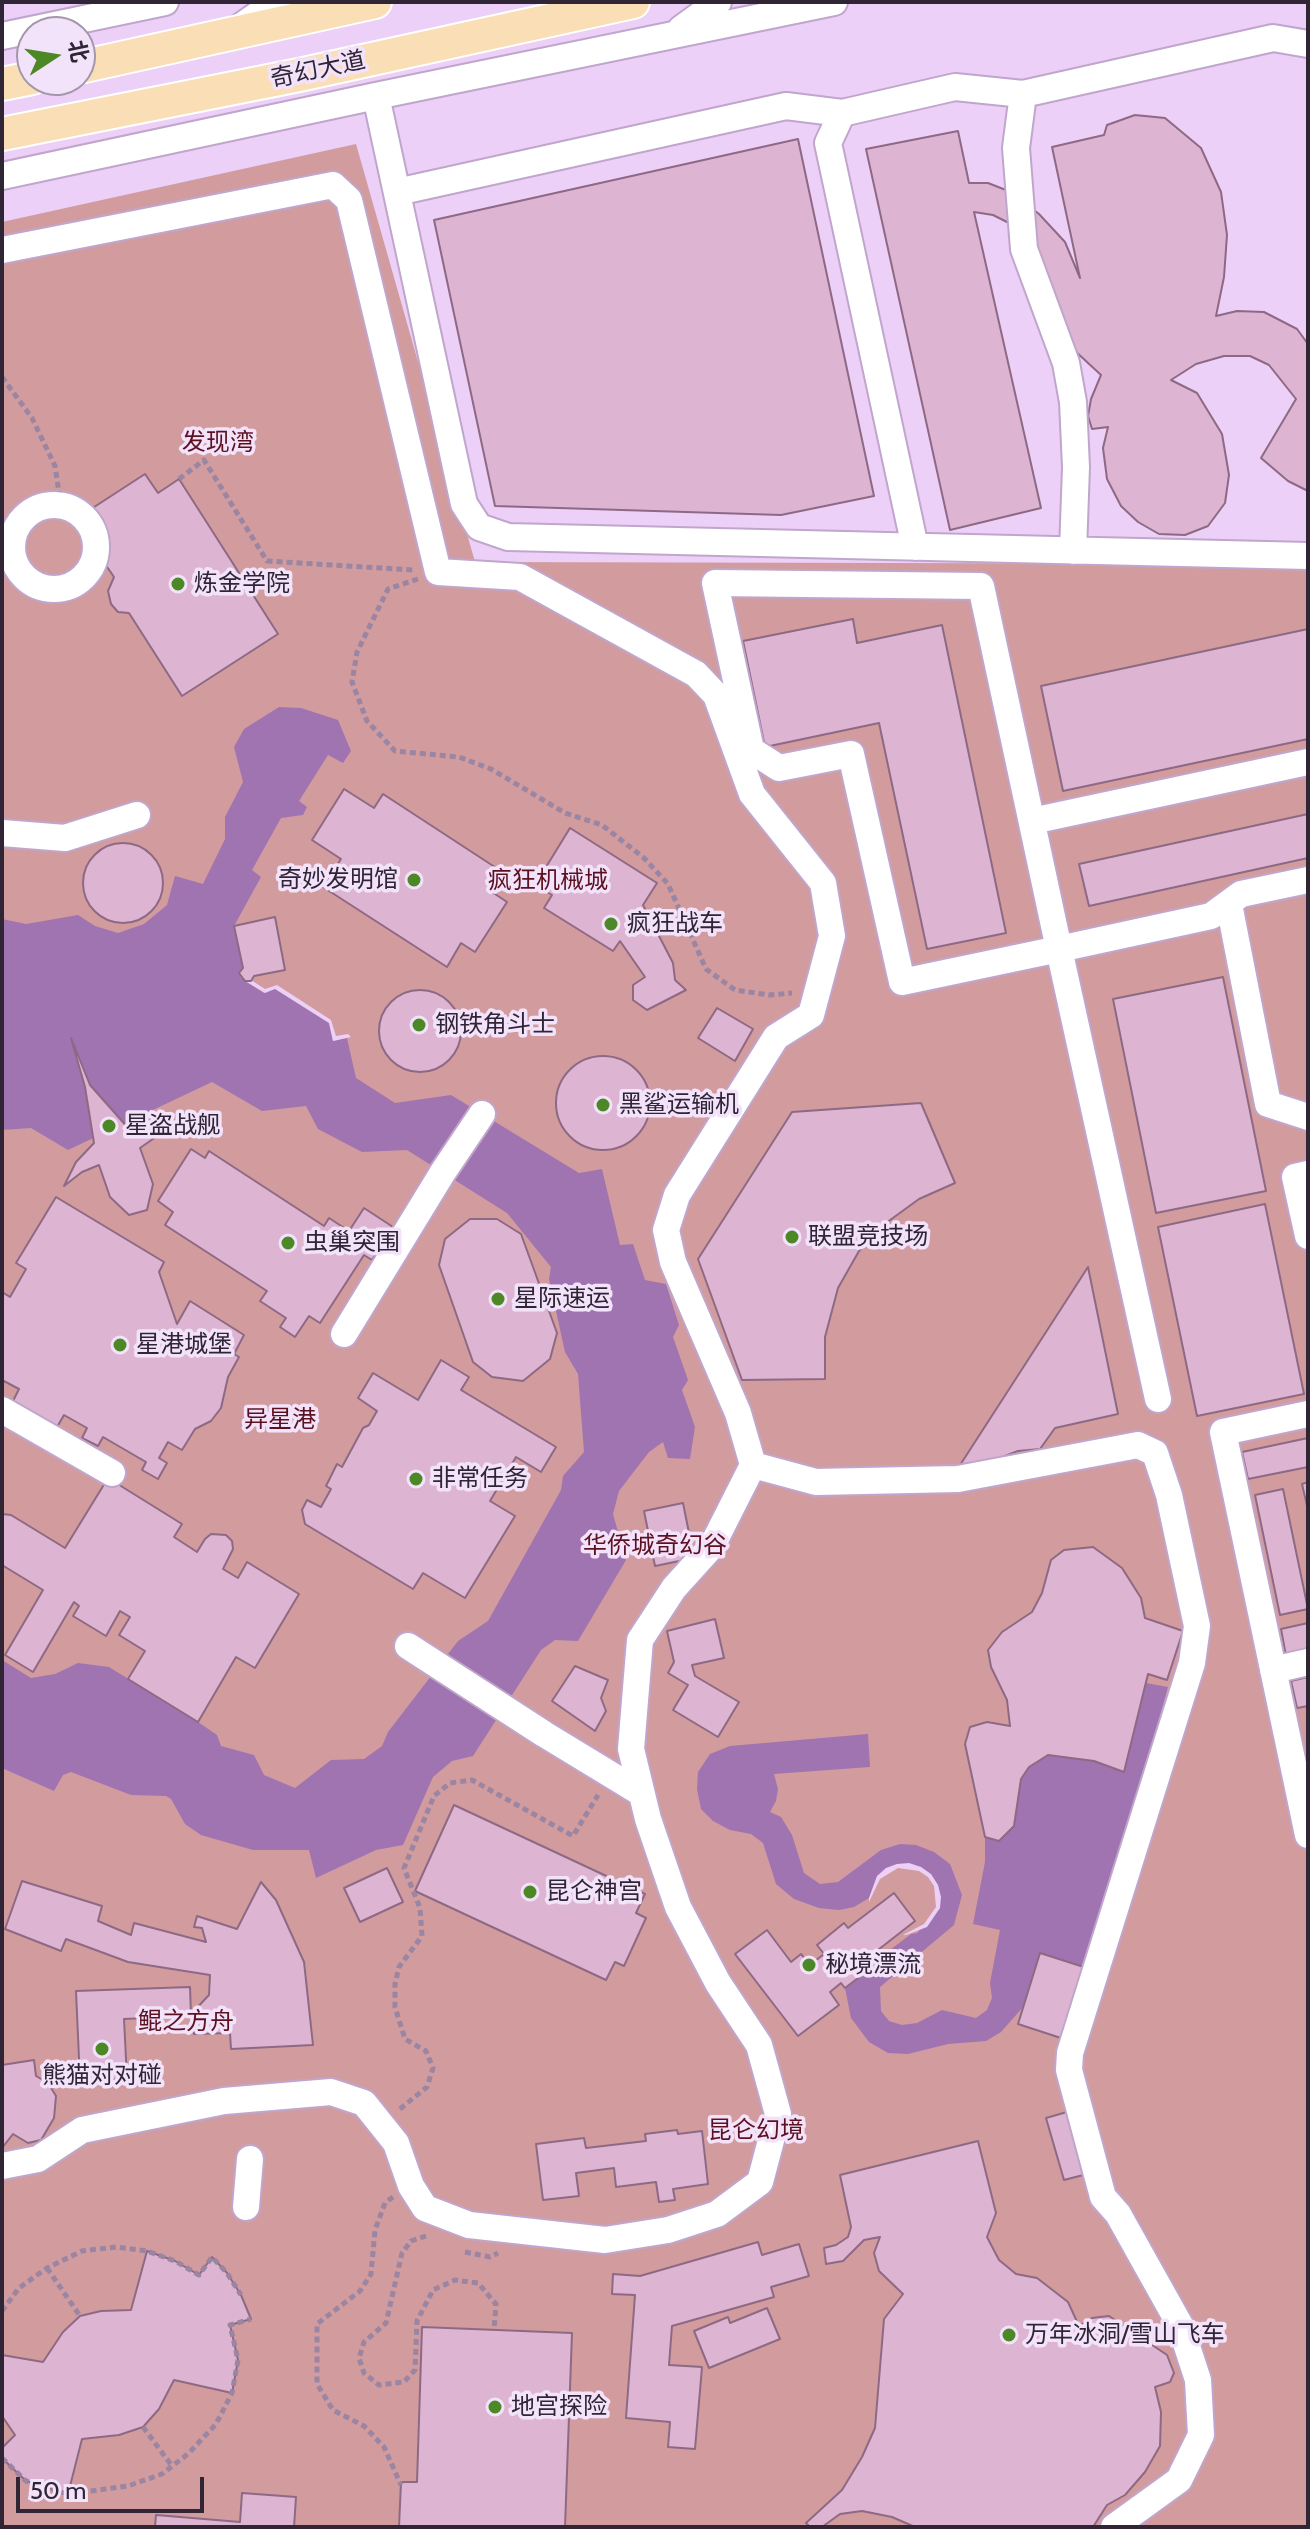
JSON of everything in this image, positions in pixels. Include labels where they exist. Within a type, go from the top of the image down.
[{"type":"main road","points":[[96,64],[375,2]]},
{"type":"main road","name":"奇幻大道","points":[[2,134],[253,84],[633,2]]},
{"type":"street","points":[[2,36],[165,2]]},
{"type":"street","points":[[232,34],[276,2]]},
{"type":"street","points":[[675,34],[718,2]]},
{"type":"street","points":[[2,176],[834,2]]},
{"type":"street","points":[[397,192],[786,106],[842,113],[955,87],[1023,94],[1273,38],[1308,44]]},
{"type":"street","points":[[253,84],[347,102]]},
{"type":"street","points":[[1023,94],[1016,148],[1024,249],[1066,363],[1073,402],[1076,467],[1073,551]]},
{"type":"street","points":[[376,96],[464,504],[479,527],[508,537],[1308,556]]},
{"type":"street","points":[[842,113],[828,143],[915,547]]},
{"type":"street","points":[[2,250],[333,185],[349,200],[438,572],[520,577],[696,674],[716,695],[752,794],[823,883],[832,936],[811,1015],[776,1037],[677,1195],[666,1230],[673,1262],[738,1413],[753,1465],[712,1546],[674,1588],[640,1640],[631,1749],[641,1793],[678,1907],[718,1983],[759,2045],[778,2114],[760,2182],[717,2214],[668,2230],[605,2240],[469,2225],[425,2208],[411,2186],[396,2143],[364,2103],[331,2092],[224,2101],[82,2130],[38,2159],[2,2166]]},
{"type":"street","points":[[61,506],[80,514],[90,524],[96,551],[93,565],[85,576],[63,589],[50,590],[35,586],[23,578],[6,552],[18,524],[27,513],[40,507],[61,506]]},
{"type":"street","points":[[1158,1399],[1059,949],[981,586],[715,583],[751,750],[779,768],[851,754],[902,982],[1059,949],[1211,916],[1241,894],[1308,880]]},
{"type":"street","points":[[1032,821],[1308,762]]},
{"type":"street","points":[[2,833],[65,838],[137,815]]},
{"type":"street","points":[[1229,904],[1268,1104],[1308,1117]]},
{"type":"street","points":[[344,1334],[482,1114]]},
{"type":"street","points":[[1308,1174],[1295,1177],[1308,1236]]},
{"type":"street","points":[[2,1410],[112,1473]]},
{"type":"street","points":[[1308,1414],[1223,1432],[1308,1835]]},
{"type":"street","points":[[753,1465],[816,1482],[958,1479],[1138,1445],[1155,1453],[1169,1495],[1197,1626],[1192,1663],[1070,2053],[1069,2070],[1103,2197],[1118,2214],[1180,2325],[1198,2380],[1201,2435],[1179,2480],[1114,2527]]},
{"type":"street","points":[[408,1646],[641,1793]]},
{"type":"street","points":[[1273,1670],[1308,1662]]},
{"type":"street","points":[[246,2207],[250,2159]]},
{"type":"path","points":[[2,377],[32,418],[55,466],[61,506]]},
{"type":"path","points":[[179,479],[204,460],[267,561],[438,572]]},
{"type":"path","points":[[438,572],[388,589],[357,652],[352,682],[367,721],[395,751],[459,757],[491,769],[565,813],[602,825],[644,858],[668,884],[706,969],[735,990],[769,995],[799,993],[821,975]]},
{"type":"path","points":[[380,2124],[427,2087],[433,2068],[426,2051],[405,2039],[395,2007],[395,1984],[399,1967],[422,1936],[420,1908],[404,1868],[434,1796],[450,1783],[472,1780],[573,1836],[611,1774]]},
{"type":"path","points":[[401,2485],[384,2447],[364,2426],[333,2410],[317,2384],[317,2324],[360,2291],[371,2274],[375,2230],[385,2203],[411,2186]]},
{"type":"path","points":[[455,2247],[490,2257],[510,2246],[521,2230]]},
{"type":"path","points":[[427,2236],[411,2241],[402,2253],[386,2323],[364,2342],[361,2350],[359,2358],[364,2373],[379,2385],[404,2382],[415,2370],[417,2321],[433,2290],[455,2280],[478,2283],[496,2304],[494,2330]]},
{"type":"path","points":[[2,2311],[19,2288],[47,2268],[82,2251],[116,2247],[147,2251],[175,2261],[199,2275],[212,2257],[241,2295]]},
{"type":"path","points":[[47,2268],[80,2316]]},
{"type":"path","points":[[2,2458],[26,2481],[68,2494],[128,2486],[162,2474],[189,2453],[216,2424],[232,2393],[238,2360],[230,2325],[251,2319]]},
{"type":"path","points":[[143,2427],[172,2466]]},
{"type":"green space","name":"华侨城奇幻谷","points":[[356,144],[475,562],[1308,564],[1308,2527],[2,2527],[2,222]]},
{"type":"shaded area","points":[[279,707],[301,708],[338,720],[351,751],[343,763],[328,755],[299,801],[307,807],[303,815],[281,818],[252,870],[261,877],[234,926],[243,968],[241,978],[264,993],[275,988],[329,1023],[333,1041],[347,1038],[356,1078],[395,1103],[451,1095],[579,1173],[602,1169],[620,1245],[633,1244],[645,1280],[666,1284],[679,1325],[673,1337],[688,1380],[682,1390],[695,1427],[690,1459],[668,1458],[663,1442],[649,1452],[619,1491],[613,1514],[626,1560],[578,1641],[555,1640],[541,1650],[473,1756],[452,1761],[433,1777],[403,1845],[376,1850],[316,1878],[309,1850],[253,1850],[201,1835],[185,1824],[171,1799],[166,1796],[131,1795],[71,1772],[63,1775],[54,1791],[2,1768],[2,1660],[31,1678],[55,1674],[78,1663],[109,1667],[217,1735],[221,1746],[254,1755],[264,1775],[295,1788],[331,1760],[364,1759],[382,1746],[388,1732],[458,1641],[488,1621],[561,1490],[563,1476],[584,1452],[578,1374],[565,1352],[549,1279],[551,1267],[507,1213],[407,1150],[362,1152],[318,1129],[306,1106],[262,1111],[212,1082],[68,1150],[31,1128],[2,1130],[2,919],[26,924],[78,915],[95,926],[118,933],[144,924],[167,905],[175,876],[203,884],[225,839],[225,817],[243,782],[234,747],[244,729]]},
{"type":"shaded area","points":[[1146,1683],[1168,1687],[1090,1969],[1024,2006],[1001,2032],[986,2041],[948,2044],[908,2054],[888,2053],[869,2042],[851,2018],[845,1988],[873,1963],[911,1934],[917,1933],[940,1908],[938,1885],[921,1867],[897,1864],[877,1877],[869,1898],[854,1907],[839,1910],[819,1908],[794,1899],[776,1884],[763,1843],[751,1834],[730,1830],[713,1821],[701,1809],[698,1772],[710,1754],[730,1746],[868,1734],[870,1767],[774,1774],[778,1789],[770,1812],[781,1817],[792,1835],[804,1873],[820,1884],[838,1882],[881,1850],[900,1844],[916,1845],[934,1852],[950,1864],[962,1895],[954,1925],[880,1987],[881,2011],[889,2021],[902,2025],[917,2023],[942,2010],[976,2018],[987,2010],[992,1998],[990,1983],[1000,1930],[973,1924],[985,1862],[985,1837],[1000,1841],[1014,1826],[1021,1779],[1029,1767],[1048,1755],[1094,1761],[1123,1771]]},
{"type":"pier","points":[[251,980],[265,989],[277,985],[331,1020],[336,1036],[348,1034],[351,1037],[333,1041],[329,1023],[275,989],[265,993],[245,981]]},
{"type":"pier","points":[[909,1863],[931,1874],[941,1897],[940,1908],[927,1927],[903,1935],[924,1924],[936,1907],[934,1886],[928,1877],[919,1871],[898,1868],[880,1879],[869,1902],[869,1898],[877,1876],[886,1868]]},
{"type":"building","points":[[1135,115],[1165,118],[1201,148],[1221,192],[1227,235],[1224,277],[1216,316],[1237,311],[1264,312],[1297,329],[1308,344],[1308,491],[1288,481],[1261,458],[1296,399],[1269,365],[1250,356],[1224,356],[1196,364],[1171,380],[1197,393],[1222,434],[1229,475],[1225,503],[1208,526],[1185,535],[1159,534],[1138,522],[1121,506],[1107,479],[1103,448],[1108,427],[1092,429],[1088,416],[1101,375],[1074,350],[1009,223],[993,215],[974,212],[1041,508],[950,530],[866,149],[958,131],[969,183],[988,183],[1011,192],[1039,214],[1065,242],[1080,278],[1052,147],[1104,135],[1107,125]]},
{"type":"building","points":[[798,139],[874,496],[781,515],[495,506],[434,220]]},
{"type":"building","name":"炼金学院","points":[[145,474],[158,493],[179,479],[278,634],[182,696],[129,613],[118,612],[111,604],[108,591],[114,577],[97,552],[110,544],[88,511]]},
{"type":"building","points":[[853,619],[857,643],[942,625],[1006,933],[927,949],[879,723],[765,747],[743,641]]},
{"type":"building","points":[[1308,629],[1308,739],[1063,791],[1041,686]]},
{"type":"building","name":"奇妙发明馆","points":[[344,789],[374,808],[383,794],[504,873],[492,892],[507,902],[475,952],[461,943],[447,967],[323,887],[341,859],[312,840]]},
{"type":"building","points":[[1308,814],[1308,858],[1089,906],[1079,864]]},
{"type":"building","name":"疯狂战车","points":[[570,828],[657,883],[643,905],[673,963],[675,980],[686,990],[647,1010],[633,1000],[633,985],[645,977],[620,941],[613,951],[544,908],[552,895],[535,885]]},
{"type":"building","points":[[123,843],[138,846],[151,855],[160,868],[163,883],[160,898],[151,911],[138,920],[123,923],[108,920],[95,911],[86,898],[83,883],[86,868],[95,855],[108,846]]},
{"type":"building","points":[[275,917],[285,970],[254,976],[251,981],[245,981],[239,973],[243,968],[234,926]]},
{"type":"building","points":[[1223,977],[1266,1191],[1156,1213],[1113,999]]},
{"type":"building","name":"钢铁角斗士","points":[[420,990],[436,993],[449,1002],[458,1015],[461,1031],[458,1047],[449,1060],[436,1069],[420,1072],[404,1069],[391,1060],[382,1047],[379,1031],[382,1015],[391,1002],[404,993]]},
{"type":"building","points":[[717,1008],[753,1029],[735,1061],[698,1038]]},
{"type":"building","name":"星盗战舰","points":[[71,1038],[90,1085],[129,1129],[157,1124],[183,1128],[160,1134],[140,1148],[153,1184],[147,1210],[129,1215],[110,1197],[99,1165],[82,1172],[64,1186],[76,1162],[94,1143],[85,1087]]},
{"type":"building","name":"黑鲨运输机","points":[[603,1056],[621,1060],[636,1070],[646,1085],[650,1103],[646,1121],[636,1136],[621,1146],[603,1150],[585,1146],[570,1136],[560,1121],[556,1103],[560,1085],[570,1070],[585,1060]]},
{"type":"building","name":"联盟竞技场","points":[[921,1103],[955,1183],[919,1199],[886,1223],[859,1251],[838,1288],[825,1337],[825,1379],[742,1380],[698,1259],[792,1112]]},
{"type":"building","name":"虫巢突围","points":[[191,1149],[205,1158],[209,1151],[324,1226],[329,1218],[349,1231],[364,1208],[393,1227],[372,1260],[364,1255],[320,1323],[309,1316],[295,1337],[280,1327],[286,1318],[260,1301],[267,1291],[165,1225],[173,1212],[158,1201]]},
{"type":"building","name":"星港城堡","points":[[56,1197],[164,1262],[159,1272],[177,1324],[190,1301],[244,1335],[234,1354],[239,1357],[228,1377],[221,1408],[211,1421],[195,1429],[182,1450],[168,1442],[159,1458],[167,1463],[158,1479],[142,1470],[146,1462],[103,1437],[98,1446],[82,1438],[87,1428],[64,1415],[53,1434],[9,1409],[19,1389],[2,1380],[2,1292],[10,1297],[26,1269],[16,1263]]},
{"type":"building","points":[[1265,1204],[1304,1394],[1197,1416],[1158,1227]]},
{"type":"building","name":"星际速运","points":[[470,1219],[497,1219],[521,1234],[557,1333],[550,1359],[523,1381],[492,1377],[473,1362],[439,1265],[445,1239]]},
{"type":"building","points":[[1088,1267],[1118,1414],[1055,1428],[1040,1449],[1018,1451],[953,1476]]},
{"type":"building","name":"非常任务","points":[[441,1360],[469,1377],[461,1390],[556,1447],[541,1472],[516,1457],[490,1501],[515,1516],[465,1598],[423,1573],[413,1589],[305,1524],[302,1510],[307,1500],[321,1507],[331,1489],[326,1486],[337,1464],[342,1467],[363,1428],[369,1425],[377,1411],[358,1398],[373,1373],[418,1400]]},
{"type":"building","points":[[1308,1438],[1308,1467],[1248,1479],[1242,1452]]},
{"type":"building","points":[[108,1478],[182,1524],[174,1537],[197,1552],[211,1534],[226,1535],[232,1541],[233,1549],[223,1569],[238,1578],[247,1562],[299,1594],[255,1668],[236,1657],[198,1722],[128,1679],[145,1651],[119,1635],[130,1617],[120,1611],[106,1636],[73,1616],[79,1606],[74,1602],[33,1672],[5,1655],[43,1590],[2,1565],[2,1514],[11,1515],[65,1548]]},
{"type":"building","points":[[1308,1482],[1308,1510],[1302,1484]]},
{"type":"building","points":[[1283,1489],[1308,1609],[1280,1615],[1255,1495]]},
{"type":"building","points":[[683,1503],[694,1558],[655,1566],[644,1511]]},
{"type":"building","points":[[1093,1547],[1122,1568],[1141,1598],[1145,1618],[1183,1631],[1167,1680],[1148,1674],[1124,1772],[1094,1761],[1048,1755],[1029,1767],[1021,1779],[1014,1826],[999,1841],[985,1837],[965,1744],[970,1727],[987,1722],[1010,1726],[1007,1700],[991,1667],[988,1650],[1002,1632],[1032,1612],[1042,1593],[1051,1560],[1064,1550]]},
{"type":"building","points":[[715,1619],[724,1658],[692,1665],[695,1676],[739,1702],[718,1737],[673,1710],[688,1685],[668,1673],[674,1662],[667,1631]]},
{"type":"building","points":[[1308,1623],[1308,1651],[1286,1656],[1281,1629]]},
{"type":"building","points":[[575,1666],[608,1680],[601,1698],[606,1711],[595,1731],[552,1701]]},
{"type":"building","points":[[1308,1677],[1308,1706],[1297,1708],[1291,1681]]},
{"type":"building","name":"昆仑神宫","points":[[454,1805],[645,1894],[636,1913],[646,1918],[624,1966],[615,1962],[606,1980],[415,1891]]},
{"type":"building","points":[[387,1868],[403,1902],[360,1922],[344,1888]]},
{"type":"building","points":[[22,1881],[102,1906],[98,1921],[131,1935],[134,1923],[206,1942],[202,1928],[194,1927],[197,1916],[237,1929],[261,1882],[276,1900],[304,1962],[313,2045],[231,2049],[230,2033],[194,2034],[193,2012],[209,1995],[210,1975],[128,1962],[66,1939],[61,1951],[5,1929]]},
{"type":"building","name":"秘境漂流","points":[[894,1893],[915,1921],[869,1957],[875,1965],[845,1988],[841,1983],[830,1992],[839,2005],[798,2036],[735,1954],[767,1930],[791,1962],[801,1954],[810,1965],[824,1954],[817,1945],[844,1923],[848,1928]]},
{"type":"building","points":[[1040,1953],[1090,1969],[1067,2040],[1018,2024]]},
{"type":"building","name":"熊猫对对碰","points":[[190,1987],[191,2016],[124,2019],[127,2079],[80,2081],[76,1991]]},
{"type":"building","points":[[34,2060],[36,2076],[48,2083],[56,2096],[54,2118],[41,2140],[28,2143],[13,2134],[2,2148],[2,2065]]},
{"type":"building","points":[[1074,2110],[1091,2173],[1064,2180],[1046,2118]]},
{"type":"building","points":[[677,2130],[678,2134],[702,2131],[708,2184],[673,2189],[675,2200],[659,2202],[656,2182],[616,2187],[614,2168],[576,2173],[579,2196],[543,2200],[536,2144],[584,2138],[586,2148],[646,2141],[645,2134]]},
{"type":"building","name":"万年冰洞/雪山飞车","points":[[978,2141],[996,2213],[987,2237],[999,2260],[1016,2274],[1037,2278],[1068,2302],[1079,2326],[1092,2318],[1109,2316],[1167,2355],[1174,2373],[1170,2382],[1155,2387],[1161,2412],[1160,2446],[1145,2472],[1125,2495],[1107,2505],[1093,2527],[915,2527],[892,2517],[862,2511],[840,2514],[822,2527],[810,2527],[806,2523],[842,2490],[875,2428],[884,2319],[903,2294],[879,2271],[874,2253],[880,2237],[864,2240],[843,2261],[826,2264],[824,2248],[848,2237],[851,2227],[840,2175]]},
{"type":"building","points":[[758,2242],[762,2255],[799,2244],[809,2276],[771,2287],[774,2297],[672,2326],[669,2365],[702,2367],[695,2449],[668,2447],[670,2422],[626,2418],[635,2295],[612,2294],[613,2274],[640,2276]]},
{"type":"building","points":[[147,2251],[175,2261],[199,2275],[212,2257],[241,2295],[251,2319],[230,2325],[238,2360],[232,2393],[174,2380],[159,2409],[143,2427],[119,2435],[82,2439],[68,2494],[26,2481],[2,2458],[2,2448],[15,2435],[2,2416],[2,2355],[43,2362],[63,2332],[80,2316],[101,2311],[131,2310]]},
{"type":"building","points":[[767,2308],[780,2339],[709,2368],[694,2331],[728,2317],[730,2323]]},
{"type":"building","name":"地宫探险","points":[[422,2327],[572,2333],[565,2527],[399,2527],[401,2482],[417,2482]]},
{"type":"building","points":[[242,2493],[296,2497],[294,2527],[155,2527],[156,2515],[240,2522]]},
{"type":"place","name":"炼金学院","points":[[178,584]]},
{"type":"place","name":"奇妙发明馆","points":[[414,880]]},
{"type":"place","name":"疯狂战车","points":[[611,924]]},
{"type":"place","name":"钢铁角斗士","points":[[419,1025]]},
{"type":"place","name":"黑鲨运输机","points":[[603,1105]]},
{"type":"place","name":"星盗战舰","points":[[109,1126]]},
{"type":"place","name":"联盟竞技场","points":[[792,1237]]},
{"type":"place","name":"虫巢突围","points":[[288,1243]]},
{"type":"place","name":"星际速运","points":[[498,1299]]},
{"type":"place","name":"星港城堡","points":[[120,1345]]},
{"type":"place","name":"非常任务","points":[[416,1479]]},
{"type":"place","name":"昆仑神宫","points":[[530,1892]]},
{"type":"place","name":"秘境漂流","points":[[809,1965]]},
{"type":"place","name":"熊猫对对碰","points":[[102,2049]]},
{"type":"place","name":"万年冰洞/雪山飞车","points":[[1009,2335]]},
{"type":"place","name":"地宫探险","points":[[495,2407]]},
{"type":"park label","name":"发现湾","points":[[218,443]]},
{"type":"park label","name":"疯狂机械城","points":[[548,881]]},
{"type":"park label","name":"异星港","points":[[280,1420]]},
{"type":"park label","name":"鲲之方舟","points":[[186,2022]]},
{"type":"park label","name":"昆仑幻境","points":[[756,2131]]}]
